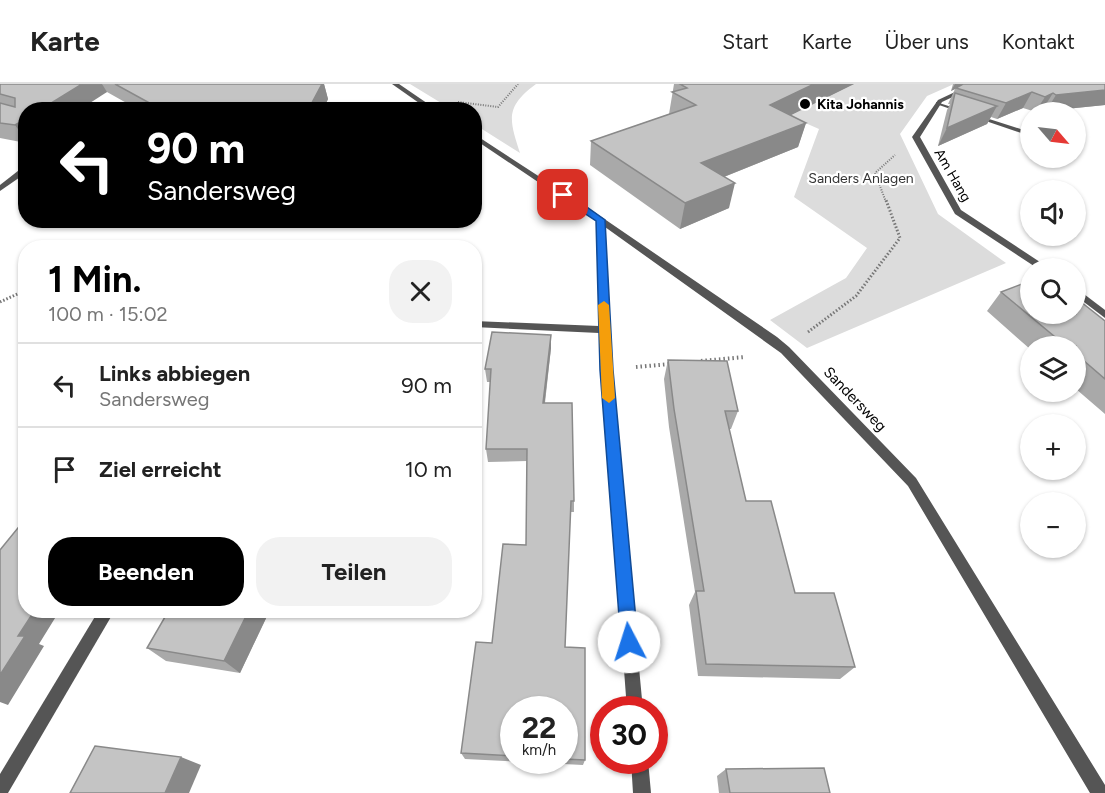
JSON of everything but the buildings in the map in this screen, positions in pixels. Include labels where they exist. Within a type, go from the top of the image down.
[{"type":"street","points":[[395,84],[422,102]]},
{"type":"street","points":[[916,137],[938,103],[977,84]]},
{"type":"street","points":[[938,103],[1020,131]]},
{"type":"street","name":"Am Hang","points":[[916,137],[958,212],[1028,258]]},
{"type":"street","name":"Sandersweg","points":[[482,141],[600,220],[785,350],[912,482],[1100,793]]},
{"type":"street","points":[[0,189],[18,175]]},
{"type":"street","points":[[600,220],[606,370],[634,696]]},
{"type":"street","points":[[1086,299],[1105,315]]},
{"type":"street","points":[[482,324],[605,330]]},
{"type":"street","points":[[0,790],[103,618]]},
{"type":"street","points":[[640,774],[642,793]]},
{"type":"path","points":[[482,105],[498,107],[518,84]]},
{"type":"path","points":[[413,96],[459,102]]},
{"type":"path","points":[[698,362],[766,356],[785,350],[856,296],[900,238],[875,173],[916,137]]},
{"type":"path","points":[[0,302],[18,294]]},
{"type":"path","points":[[606,370],[675,364]]},
{"type":"green space","points":[[410,84],[536,84],[519,100],[512,114],[520,153],[482,129],[482,102],[440,102]]},
{"type":"green space","name":"Sanders Anlagen","points":[[716,84],[954,84],[927,96],[900,134],[938,214],[1006,263],[807,348],[770,320],[846,278],[867,248],[794,197],[819,129]]},
{"type":"slow traffic","points":[[604,305],[609,398]]},
{"type":"place","name":"Kita Johannis","points":[[805,104]]},
{"type":"route","points":[[563,195],[600,220],[606,370],[629,642]]}]
